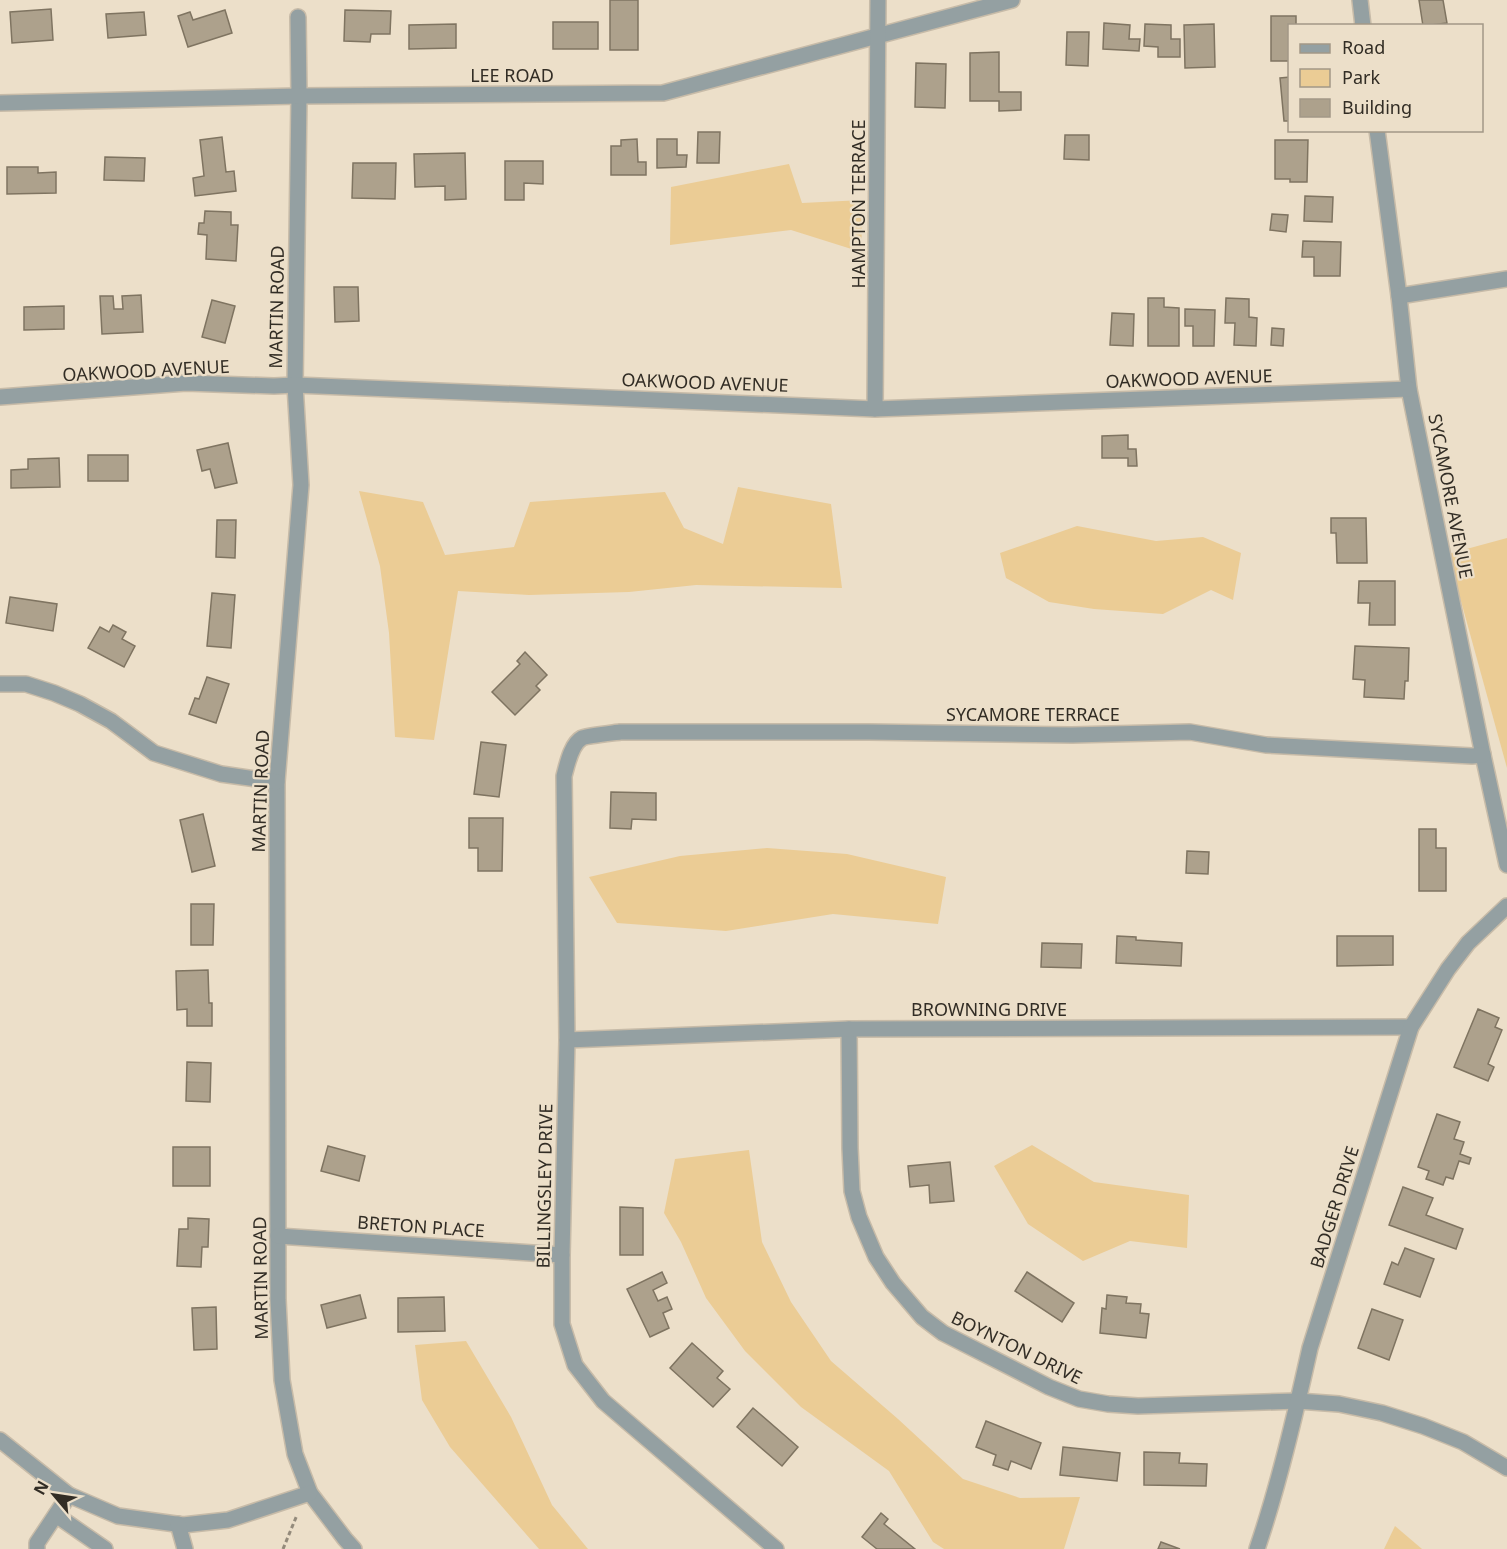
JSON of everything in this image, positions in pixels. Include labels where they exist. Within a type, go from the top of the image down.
[{"type":"street","name":"HAMPTON TERRACE","points":[[875,409],[878,0]]},
{"type":"street","name":"LEE ROAD","points":[[0,103],[299,96],[663,93],[1012,0]]},
{"type":"street","points":[[1360,0],[1363,24]]},
{"type":"street","name":"MARTIN ROAD","points":[[298,17],[295,385],[301,485],[277,782],[278,1300],[282,1380],[295,1454],[310,1493],[354,1549]]},
{"type":"street","name":"SYCAMORE AVENUE","points":[[1377,132],[1400,296],[1409,389],[1507,865]]},
{"type":"street","points":[[1400,296],[1507,279]]},
{"type":"street","name":"OAKWOOD AVENUE","points":[[0,397],[186,384],[295,385],[875,409],[1409,389]]},
{"type":"street","points":[[0,684],[26,684],[80,704],[111,721],[154,753],[221,774],[277,782]]},
{"type":"street","name":"SYCAMORE TERRACE","points":[[582,738],[620,732],[1072,735],[1190,732],[1266,745],[1483,755]]},
{"type":"street","name":"BILLINGSLEY DRIVE","points":[[582,738],[573,748],[564,776],[567,1040],[562,1324],[575,1365],[603,1401],[776,1549]]},
{"type":"street","name":"BADGER DRIVE","points":[[1257,1549],[1268,1516],[1310,1348],[1411,1027],[1448,969],[1468,943],[1507,906]]},
{"type":"street","name":"BROWNING DRIVE","points":[[567,1040],[849,1029],[1411,1027]]},
{"type":"street","name":"BOYNTON DRIVE","points":[[849,1029],[852,1191],[859,1217],[876,1257],[922,1317],[943,1333],[1003,1365],[1079,1399],[1138,1406],[1298,1401]]},
{"type":"street","name":"BRETON PLACE","points":[[278,1236],[562,1255]]},
{"type":"street","points":[[1298,1401],[1382,1413],[1423,1426],[1463,1442],[1507,1468]]},
{"type":"street","points":[[0,1440],[69,1495],[118,1516],[183,1525],[228,1520],[310,1493]]},
{"type":"street","points":[[37,1549],[37,1543],[69,1495]]},
{"type":"street","points":[[56,1515],[105,1549]]},
{"type":"street","points":[[178,1524],[185,1549]]},
{"type":"path","points":[[282,1549],[293,1522],[310,1493]]},
{"type":"green space","points":[[789,164],[802,203],[863,200],[861,252],[791,230],[670,245],[671,187]]},
{"type":"green space","points":[[738,487],[831,504],[842,588],[696,585],[629,592],[529,595],[458,591],[434,740],[395,737],[389,633],[380,566],[359,491],[423,502],[445,555],[514,547],[530,502],[665,492],[684,528],[723,544]]},
{"type":"green space","points":[[1077,526],[1156,541],[1203,537],[1241,553],[1233,600],[1211,590],[1163,614],[1094,609],[1049,602],[1006,578],[1000,553]]},
{"type":"green space","points":[[1507,538],[1507,768],[1448,554]]},
{"type":"green space","points":[[767,848],[847,854],[946,877],[938,924],[833,914],[726,931],[617,923],[589,877],[680,856]]},
{"type":"green space","points":[[1032,1145],[1094,1182],[1189,1195],[1187,1248],[1130,1241],[1083,1261],[1028,1224],[994,1166]]},
{"type":"green space","points":[[749,1150],[762,1242],[791,1302],[831,1361],[963,1479],[1020,1498],[1080,1497],[1064,1549],[944,1549],[933,1542],[889,1471],[801,1407],[745,1351],[706,1298],[681,1242],[664,1213],[675,1159]]},
{"type":"green space","points":[[466,1341],[511,1417],[552,1505],[588,1549],[539,1549],[450,1447],[422,1400],[415,1345]]},
{"type":"green space","points":[[1395,1526],[1422,1549],[1384,1549]]},
{"type":"building","points":[[610,0],[638,0],[638,50],[610,50]]},
{"type":"building","points":[[1419,0],[1443,0],[1447,23],[1423,24]]},
{"type":"building","points":[[51,9],[53,40],[12,43],[10,12]]},
{"type":"building","points":[[225,10],[232,33],[188,47],[178,16],[190,12],[193,20]]},
{"type":"building","points":[[345,10],[391,11],[390,34],[371,34],[370,42],[344,41]]},
{"type":"building","points":[[144,12],[146,35],[108,38],[106,14]]},
{"type":"building","points":[[1271,16],[1296,16],[1296,24],[1288,24],[1288,61],[1271,61]]},
{"type":"building","points":[[553,22],[598,22],[598,49],[553,49]]},
{"type":"building","points":[[1104,23],[1130,25],[1129,39],[1140,39],[1139,51],[1103,49]]},
{"type":"building","points":[[456,24],[456,48],[409,49],[409,25]]},
{"type":"building","points":[[1145,24],[1171,25],[1171,39],[1180,39],[1180,57],[1158,57],[1158,47],[1144,46]]},
{"type":"building","points":[[1214,24],[1215,67],[1185,68],[1184,25]]},
{"type":"building","points":[[1067,32],[1089,32],[1088,66],[1066,65]]},
{"type":"building","points":[[999,52],[999,92],[1021,92],[1021,110],[999,111],[999,101],[970,101],[970,53]]},
{"type":"building","points":[[916,63],[946,64],[945,108],[915,107]]},
{"type":"building","points":[[1288,77],[1288,121],[1284,121],[1280,78]]},
{"type":"building","points":[[698,132],[720,132],[719,163],[697,163]]},
{"type":"building","points":[[1065,135],[1089,135],[1089,160],[1064,159]]},
{"type":"building","points":[[222,137],[226,172],[234,171],[236,191],[195,196],[193,178],[204,176],[200,140]]},
{"type":"building","points":[[637,139],[638,162],[646,162],[646,175],[611,175],[611,146],[621,146],[621,140]]},
{"type":"building","points":[[657,139],[677,139],[677,155],[687,155],[686,167],[657,168]]},
{"type":"building","points":[[1275,140],[1308,140],[1307,182],[1275,179]]},
{"type":"building","points":[[465,153],[466,199],[445,200],[445,186],[415,187],[414,154]]},
{"type":"building","points":[[105,157],[145,158],[144,181],[104,180]]},
{"type":"building","points":[[505,161],[543,161],[543,184],[524,183],[524,200],[505,200]]},
{"type":"building","points":[[353,163],[396,163],[395,199],[352,198]]},
{"type":"building","points":[[7,167],[38,167],[38,173],[56,172],[56,193],[7,194]]},
{"type":"building","points":[[1305,196],[1333,197],[1332,222],[1304,221]]},
{"type":"building","points":[[205,211],[231,212],[231,225],[238,225],[236,261],[206,259],[207,235],[198,234],[199,223],[204,223]]},
{"type":"building","points":[[1272,214],[1288,215],[1286,232],[1270,230]]},
{"type":"building","points":[[1303,241],[1341,242],[1340,276],[1314,276],[1314,257],[1302,257]]},
{"type":"building","points":[[334,287],[358,287],[359,321],[335,322]]},
{"type":"building","points":[[141,295],[143,332],[102,334],[100,296],[113,296],[114,309],[123,309],[122,296]]},
{"type":"building","points":[[1148,298],[1164,298],[1164,307],[1179,308],[1179,346],[1148,346]]},
{"type":"building","points":[[1226,298],[1249,299],[1249,317],[1257,318],[1256,346],[1234,345],[1235,323],[1225,323]]},
{"type":"building","points":[[212,300],[235,306],[225,343],[202,337]]},
{"type":"building","points":[[64,306],[64,329],[24,330],[24,307]]},
{"type":"building","points":[[1185,309],[1215,310],[1214,346],[1193,346],[1193,326],[1185,326]]},
{"type":"building","points":[[1112,313],[1134,314],[1133,346],[1110,345]]},
{"type":"building","points":[[1272,328],[1284,329],[1283,346],[1271,345]]},
{"type":"building","points":[[1128,435],[1128,449],[1136,449],[1137,466],[1128,466],[1128,458],[1102,458],[1102,436]]},
{"type":"building","points":[[228,443],[237,483],[215,488],[210,469],[202,471],[197,450]]},
{"type":"building","points":[[88,455],[128,455],[128,481],[88,481]]},
{"type":"building","points":[[59,458],[60,487],[11,488],[11,470],[28,469],[28,459]]},
{"type":"building","points":[[1331,518],[1366,518],[1367,563],[1337,563],[1336,533],[1331,533]]},
{"type":"building","points":[[217,520],[236,520],[235,558],[216,557]]},
{"type":"building","points":[[1359,581],[1395,581],[1395,625],[1369,625],[1370,603],[1358,603]]},
{"type":"building","points":[[212,593],[235,595],[231,648],[207,646]]},
{"type":"building","points":[[10,597],[57,604],[53,631],[6,623]]},
{"type":"building","points":[[113,625],[126,632],[122,639],[135,646],[124,667],[88,648],[100,627],[109,632]]},
{"type":"building","points":[[1355,646],[1409,648],[1408,681],[1405,681],[1404,699],[1364,697],[1365,680],[1353,679]]},
{"type":"building","points":[[525,652],[547,675],[536,686],[540,690],[515,715],[492,692],[520,664],[517,661]]},
{"type":"building","points":[[207,677],[229,684],[216,723],[189,714],[195,698],[199,699]]},
{"type":"building","points":[[481,742],[506,745],[499,797],[474,794]]},
{"type":"building","points":[[611,792],[656,793],[656,820],[632,819],[631,829],[610,828]]},
{"type":"building","points":[[203,814],[215,866],[192,872],[180,820]]},
{"type":"building","points":[[469,818],[503,818],[502,871],[478,871],[478,848],[469,848]]},
{"type":"building","points":[[1419,829],[1436,829],[1436,848],[1446,848],[1446,891],[1419,891]]},
{"type":"building","points":[[1187,851],[1209,852],[1208,874],[1186,873]]},
{"type":"building","points":[[191,904],[214,904],[213,945],[191,945]]},
{"type":"building","points":[[1117,936],[1136,937],[1136,940],[1182,943],[1181,966],[1116,963]]},
{"type":"building","points":[[1337,936],[1393,936],[1393,965],[1337,966]]},
{"type":"building","points":[[1042,943],[1082,944],[1081,968],[1041,967]]},
{"type":"building","points":[[208,970],[212,1026],[187,1026],[187,1009],[177,1010],[176,971]]},
{"type":"building","points":[[1478,1009],[1499,1018],[1495,1027],[1502,1030],[1488,1064],[1494,1067],[1488,1081],[1454,1067]]},
{"type":"building","points":[[187,1062],[211,1063],[210,1102],[186,1101]]},
{"type":"building","points":[[1437,1114],[1460,1122],[1454,1139],[1464,1142],[1460,1154],[1471,1158],[1469,1164],[1459,1161],[1453,1179],[1446,1177],[1443,1185],[1426,1179],[1429,1171],[1418,1167]]},
{"type":"building","points":[[328,1146],[365,1156],[359,1181],[321,1171]]},
{"type":"building","points":[[173,1147],[210,1147],[210,1186],[173,1186]]},
{"type":"building","points":[[950,1162],[954,1201],[930,1203],[929,1185],[910,1187],[908,1166]]},
{"type":"building","points":[[1403,1187],[1433,1198],[1426,1215],[1463,1229],[1456,1249],[1389,1225]]},
{"type":"building","points":[[620,1207],[643,1208],[643,1255],[620,1255]]},
{"type":"building","points":[[188,1218],[209,1219],[208,1247],[202,1247],[201,1267],[177,1266],[179,1229],[188,1229]]},
{"type":"building","points":[[1405,1248],[1434,1259],[1420,1297],[1384,1284],[1392,1262],[1398,1265]]},
{"type":"building","points":[[662,1272],[667,1283],[653,1290],[658,1301],[667,1297],[672,1309],[663,1313],[669,1328],[650,1337],[627,1289]]},
{"type":"building","points":[[1027,1272],[1074,1303],[1062,1322],[1015,1291]]},
{"type":"building","points":[[360,1295],[366,1318],[327,1328],[321,1305]]},
{"type":"building","points":[[1107,1295],[1127,1297],[1126,1303],[1141,1304],[1140,1313],[1149,1314],[1146,1338],[1100,1333],[1102,1308],[1106,1309]]},
{"type":"building","points":[[444,1297],[445,1331],[398,1332],[398,1298]]},
{"type":"building","points":[[216,1307],[217,1349],[194,1350],[192,1308]]},
{"type":"building","points":[[1372,1309],[1403,1320],[1389,1360],[1358,1348]]},
{"type":"building","points":[[692,1343],[723,1371],[717,1378],[730,1389],[713,1407],[670,1368]]},
{"type":"building","points":[[753,1408],[798,1447],[782,1466],[737,1427]]},
{"type":"building","points":[[986,1421],[1041,1443],[1031,1469],[1011,1461],[1008,1470],[993,1465],[996,1455],[976,1447]]},
{"type":"building","points":[[1063,1447],[1120,1453],[1117,1481],[1060,1475]]},
{"type":"building","points":[[1144,1452],[1180,1453],[1179,1463],[1207,1464],[1206,1486],[1144,1485]]},
{"type":"building","points":[[881,1513],[888,1519],[884,1524],[915,1549],[877,1549],[862,1537]]},
{"type":"building","points":[[1161,1542],[1180,1549],[1158,1549]]}]
